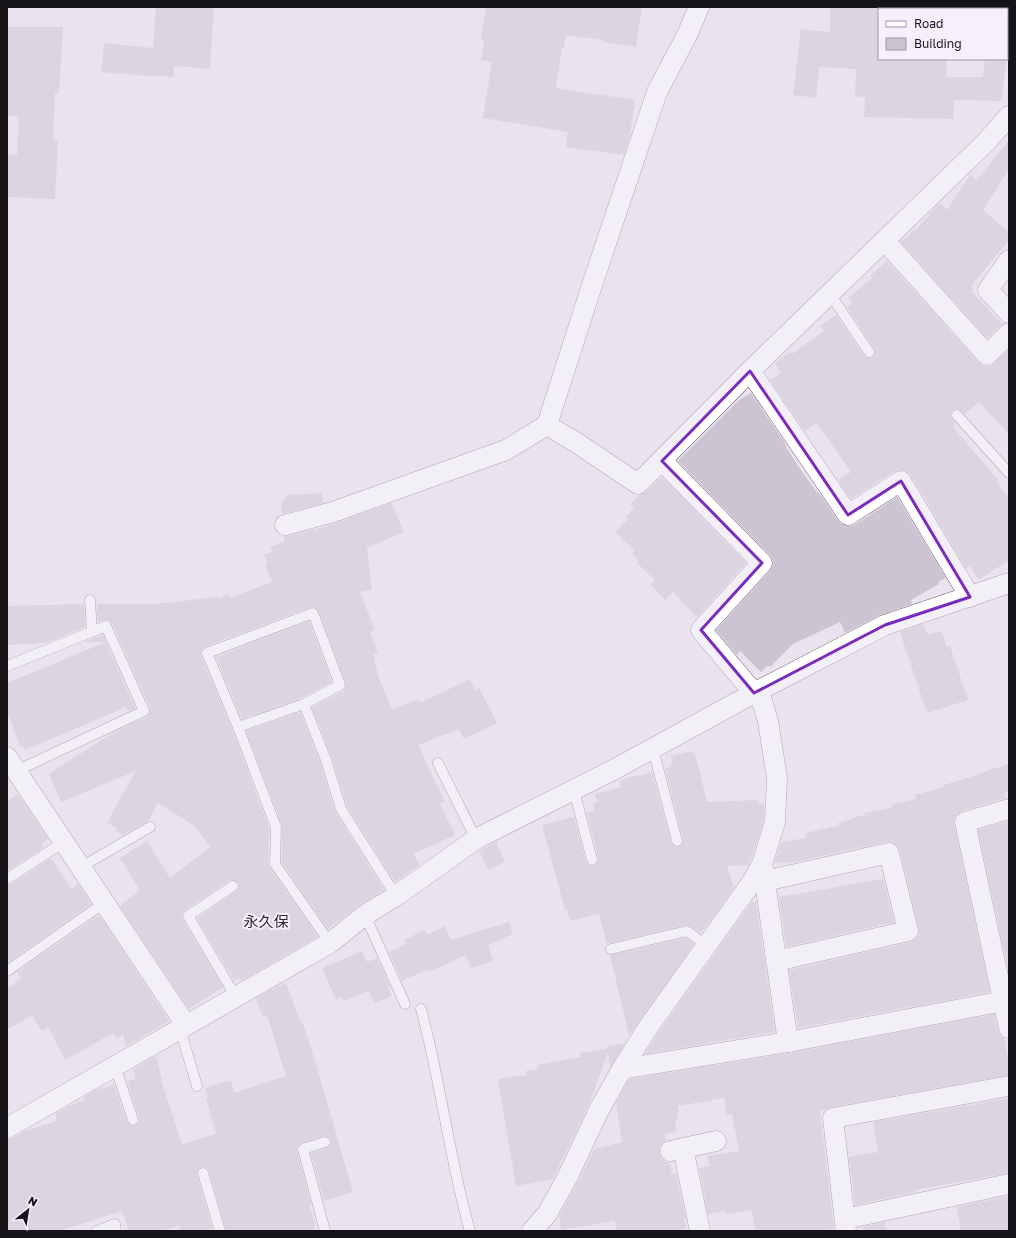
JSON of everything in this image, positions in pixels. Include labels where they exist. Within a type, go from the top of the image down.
[{"type":"street","points":[[285,525],[333,512],[506,450],[547,425],[657,92],[687,35],[699,7]]},
{"type":"street","points":[[547,425],[577,443],[638,484],[750,371],[986,142],[1009,116]]},
{"type":"street","points":[[884,241],[987,355],[1009,333]]},
{"type":"street","points":[[1009,260],[988,290],[1009,313]]},
{"type":"street","points":[[750,371],[848,515],[901,482],[970,597]]},
{"type":"street","points":[[662,461],[762,563],[701,630],[756,692],[768,721],[777,778],[775,822],[764,872],[788,1042]]},
{"type":"street","points":[[7,1128],[330,943],[365,916],[396,896],[476,839],[574,790],[756,692],[885,625],[1009,583]]},
{"type":"street","points":[[12,764],[104,903],[183,1027]]},
{"type":"street","points":[[1009,809],[965,822],[1006,1000],[1009,1028]]},
{"type":"street","points":[[532,1231],[547,1214],[564,1184],[599,1110],[622,1068],[647,1029],[752,882],[764,872],[890,853],[908,931],[776,961]]},
{"type":"street","points":[[622,1068],[788,1042],[1006,1000]]},
{"type":"street","points":[[1009,1086],[833,1118],[845,1225],[1009,1184]]},
{"type":"street","points":[[700,1231],[677,1149],[716,1141]]},
{"type":"lane","points":[[830,294],[869,352]]},
{"type":"lane","points":[[957,415],[1009,474]]},
{"type":"lane","points":[[90,600],[92,632]]},
{"type":"lane","points":[[238,727],[304,704],[340,685],[313,613],[207,653],[238,727],[276,827],[275,864],[330,943]]},
{"type":"lane","points":[[7,666],[106,626],[144,711],[12,764]]},
{"type":"lane","points":[[304,704],[326,760],[341,809],[396,896]]},
{"type":"lane","points":[[653,748],[678,841]]},
{"type":"lane","points":[[438,763],[476,839]]},
{"type":"lane","points":[[574,790],[592,860]]},
{"type":"lane","points":[[81,868],[150,827]]},
{"type":"lane","points":[[7,879],[64,842]]},
{"type":"lane","points":[[233,886],[188,916],[236,997]]},
{"type":"lane","points":[[7,971],[104,903]]},
{"type":"lane","points":[[365,916],[406,1004]]},
{"type":"lane","points":[[611,948],[687,931],[707,946]]},
{"type":"lane","points":[[421,1009],[429,1038],[462,1203],[470,1231]]},
{"type":"lane","points":[[183,1027],[197,1086]]},
{"type":"lane","points":[[115,1066],[132,1120]]},
{"type":"lane","points":[[325,1142],[303,1149],[325,1231]]},
{"type":"lane","points":[[203,1173],[220,1231]]},
{"type":"lane","points":[[97,1231],[114,1224],[116,1231]]},
{"type":"highlighted area","points":[[750,371],[848,515],[901,481],[970,597],[885,625],[754,693],[701,630],[762,563],[662,461]]},
{"type":"building","points":[[156,7],[214,7],[210,69],[174,66],[174,77],[101,72],[104,43],[153,48]]},
{"type":"building","points":[[486,7],[642,7],[636,47],[602,42],[603,40],[566,35],[564,48],[562,48],[556,88],[635,100],[630,136],[624,155],[566,147],[568,132],[483,118],[492,62],[481,60],[484,40],[481,39]]},
{"type":"building","points":[[830,7],[879,7],[878,60],[947,60],[946,77],[983,77],[985,60],[1007,60],[1001,101],[954,100],[954,119],[864,117],[865,97],[855,96],[856,69],[819,67],[816,98],[793,95],[801,29],[830,32]]},
{"type":"building","points":[[7,27],[63,27],[59,93],[55,93],[53,140],[58,141],[55,199],[7,197],[7,154],[17,155],[19,117],[7,116]]},
{"type":"building","points":[[1009,140],[1009,169],[983,210],[1009,232],[1009,240],[971,286],[973,289],[971,291],[1002,324],[987,338],[901,242],[914,230],[915,231],[940,203],[947,210],[970,175],[977,180]]},
{"type":"building","points":[[887,261],[979,363],[984,366],[990,366],[1009,349],[1009,434],[979,402],[965,414],[959,409],[953,410],[951,413],[951,417],[956,423],[953,427],[998,480],[996,481],[1009,498],[1009,560],[979,580],[970,566],[966,568],[911,475],[907,471],[895,471],[851,499],[838,480],[851,472],[817,423],[805,431],[770,380],[781,373],[775,363],[790,352],[792,354],[824,331],[820,326],[836,315],[864,356],[869,358],[873,357],[875,352],[874,348],[847,307],[853,303],[848,298],[872,278],[870,276]]},
{"type":"building","points":[[751,393],[785,443],[798,466],[839,522],[843,525],[854,525],[897,497],[946,578],[938,582],[939,584],[911,600],[912,604],[880,615],[845,633],[840,622],[793,644],[770,667],[768,665],[761,672],[740,651],[737,655],[716,630],[770,571],[773,565],[773,560],[770,555],[678,461],[739,400]]},
{"type":"building","points":[[662,477],[746,563],[697,617],[673,592],[665,600],[650,584],[655,580],[637,563],[639,561],[632,554],[635,551],[615,532],[628,519],[626,517],[634,508],[630,504]]},
{"type":"building","points":[[322,493],[323,503],[282,514],[281,504],[287,495]]},
{"type":"building","points":[[391,503],[404,532],[367,548],[372,590],[360,592],[375,630],[370,632],[378,653],[373,654],[376,659],[374,660],[379,678],[392,710],[419,699],[420,703],[470,679],[475,691],[479,688],[497,723],[464,739],[459,729],[418,745],[445,802],[440,804],[455,835],[413,854],[420,864],[395,882],[347,806],[332,758],[312,707],[343,691],[346,685],[317,608],[311,607],[204,647],[201,652],[201,656],[232,729],[269,828],[269,867],[318,937],[241,981],[239,977],[234,980],[197,918],[239,889],[238,882],[233,880],[229,881],[182,913],[182,919],[223,987],[189,1009],[120,906],[140,890],[120,858],[147,841],[170,878],[210,847],[195,826],[158,803],[148,821],[123,835],[115,831],[117,829],[107,822],[136,771],[61,802],[49,774],[114,732],[147,717],[150,712],[150,708],[112,623],[106,620],[98,622],[97,604],[156,604],[218,597],[219,599],[228,595],[230,598],[272,582],[265,565],[268,564],[264,555],[272,552],[270,547],[284,542],[284,536],[324,527]]},
{"type":"building","points":[[84,604],[85,627],[46,643],[7,645],[7,606]]},
{"type":"building","points":[[309,621],[332,682],[301,698],[242,719],[216,657]]},
{"type":"building","points":[[923,624],[928,635],[941,631],[947,647],[950,646],[968,700],[927,713],[900,632]]},
{"type":"building","points":[[103,634],[106,642],[83,642],[95,638]]},
{"type":"building","points":[[106,642],[135,708],[128,711],[126,707],[25,750],[24,746],[21,748],[7,712],[7,683]]},
{"type":"building","points":[[300,712],[320,762],[335,812],[384,890],[358,906],[328,929],[282,862],[282,825],[246,731]]},
{"type":"building","points":[[693,751],[695,753],[707,802],[759,800],[759,804],[764,803],[764,820],[751,859],[748,865],[727,866],[734,888],[701,933],[691,926],[686,925],[607,944],[599,914],[570,921],[567,910],[565,910],[542,825],[574,817],[586,862],[590,866],[594,866],[598,862],[598,858],[587,813],[595,811],[593,804],[598,802],[595,794],[621,787],[620,780],[652,772],[671,843],[675,847],[679,847],[683,843],[683,839],[665,768],[670,767],[669,765],[673,764],[671,756]]},
{"type":"building","points":[[1009,764],[1009,791],[1004,793],[1005,798],[962,811],[957,814],[954,819],[990,992],[798,1028],[789,970],[911,942],[919,935],[919,929],[900,850],[897,845],[892,842],[886,842],[795,862],[774,863],[781,842],[806,838],[805,833],[839,826],[838,823],[851,820],[851,818],[865,815],[865,813],[892,808],[891,804],[916,799],[915,795],[944,787],[944,785]]},
{"type":"building","points":[[18,794],[48,839],[41,844],[43,848],[7,871],[7,801]]},
{"type":"building","points":[[1008,821],[1009,824],[1009,973],[978,830]]},
{"type":"building","points":[[496,842],[505,862],[488,870],[479,851]]},
{"type":"building","points":[[51,858],[71,889],[78,884],[91,904],[10,961],[7,957],[7,885],[11,884]]},
{"type":"building","points":[[882,874],[894,922],[786,947],[779,897],[883,879]]},
{"type":"building","points":[[756,901],[775,1032],[645,1054],[752,902]]},
{"type":"building","points":[[99,915],[169,1021],[126,1046],[123,1035],[117,1039],[113,1033],[65,1060],[48,1027],[42,1031],[32,1015],[7,1030],[7,989],[21,978],[17,972]]},
{"type":"building","points":[[509,922],[513,934],[488,945],[493,961],[470,968],[466,955],[429,972],[428,969],[402,981],[389,952],[406,944],[404,940],[425,930],[427,935],[445,926],[451,940]]},
{"type":"building","points":[[686,938],[694,944],[629,1036],[610,955]]},
{"type":"building","points":[[362,951],[367,962],[377,958],[390,986],[388,987],[392,996],[374,1003],[369,991],[344,1001],[342,997],[336,1000],[322,968]]},
{"type":"building","points":[[286,983],[301,1023],[303,1023],[353,1192],[324,1201],[311,1153],[330,1147],[331,1140],[329,1137],[323,1136],[299,1144],[297,1151],[311,1204],[309,1205],[316,1226],[314,1226],[315,1231],[226,1231],[209,1171],[204,1167],[199,1168],[197,1174],[213,1231],[180,1231],[179,1225],[162,1231],[129,1231],[122,1211],[59,1231],[7,1231],[7,1139],[13,1138],[25,1131],[57,1121],[55,1114],[69,1106],[85,1100],[84,1097],[96,1090],[114,1085],[127,1122],[131,1126],[135,1126],[139,1122],[139,1118],[127,1081],[136,1079],[133,1069],[156,1056],[161,1080],[182,1144],[216,1134],[206,1098],[208,1097],[205,1088],[231,1080],[234,1093],[286,1076],[267,1015],[263,1017],[256,999],[272,989]]},
{"type":"building","points":[[994,1014],[998,1031],[1004,1038],[1009,1065],[1009,1075],[831,1107],[820,1111],[834,1229],[820,1231],[755,1231],[752,1210],[725,1214],[725,1211],[708,1214],[699,1168],[710,1166],[708,1156],[739,1151],[732,1114],[727,1115],[724,1098],[678,1106],[678,1120],[675,1120],[677,1132],[665,1134],[666,1140],[659,1148],[661,1158],[666,1162],[670,1162],[672,1174],[676,1173],[686,1218],[684,1218],[686,1229],[675,1231],[616,1231],[615,1221],[561,1230],[559,1216],[583,1173],[582,1174],[594,1149],[622,1142],[616,1103],[629,1079],[790,1053]]},
{"type":"building","points":[[625,1043],[610,1067],[608,1052],[590,1102],[553,1179],[516,1186],[498,1079],[526,1075],[526,1071],[538,1069],[537,1065],[581,1057],[580,1053],[607,1049],[607,1046]]},
{"type":"building","points":[[1009,1098],[1009,1173],[915,1190],[915,1192],[855,1205],[849,1157],[878,1152],[873,1122]]},
{"type":"building","points":[[1009,1196],[1009,1231],[961,1231],[957,1207]]},
{"type":"building","points":[[885,1222],[887,1231],[864,1231],[863,1227]]},
{"type":"district","name":"永久保","points":[[266,922]]}]
